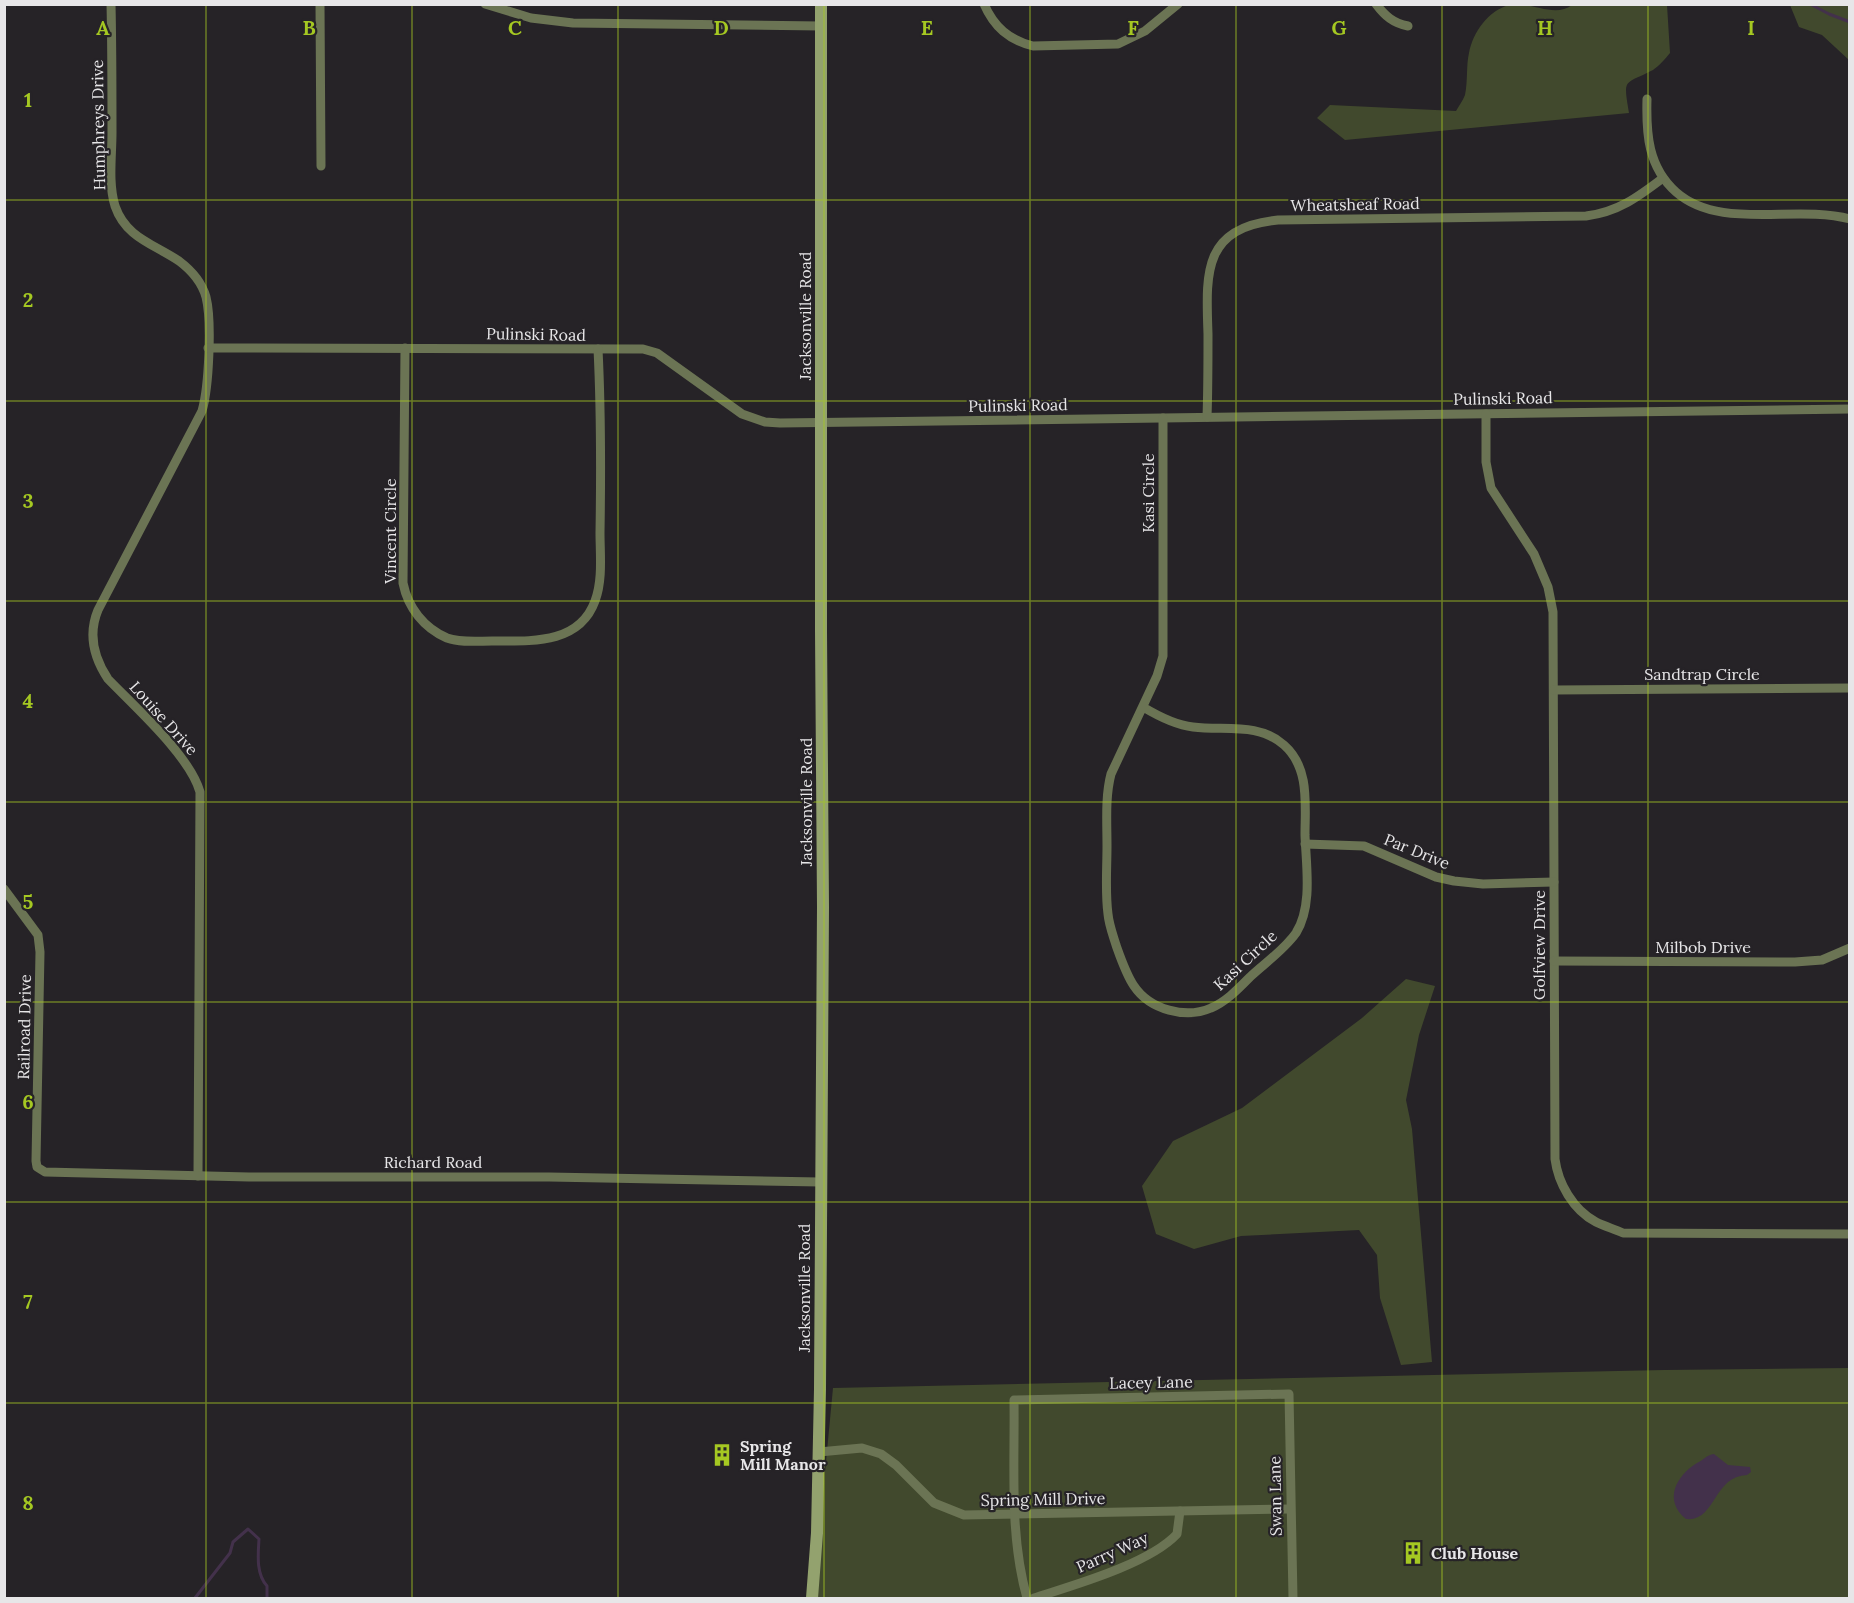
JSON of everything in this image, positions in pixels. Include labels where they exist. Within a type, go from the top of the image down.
[{"type":"main road","name":"Jacksonville Road","points":[[812,1599],[817,1533],[819,1452],[823,907],[821,4]]},
{"type":"street","name":"Humphreys Drive","points":[[111,4],[112,173],[115,204],[127,228],[135,236],[176,259],[193,274],[206,296],[207,348]]},
{"type":"street","points":[[320,4],[321,166]]},
{"type":"street","points":[[485,4],[531,18],[573,23],[821,26]]},
{"type":"street","points":[[984,4],[1002,32],[1021,43],[1033,46],[1118,44],[1145,31],[1178,4]]},
{"type":"street","points":[[1376,4],[1396,24],[1408,26]]},
{"type":"street","points":[[1647,99],[1646,133],[1654,162],[1663,178],[1679,195],[1692,204],[1716,213],[1820,213],[1850,219]]},
{"type":"street","name":"Wheatsheaf Road","points":[[1208,417],[1207,278],[1214,255],[1237,230],[1259,222],[1278,220],[1604,214],[1624,206],[1663,178]]},
{"type":"street","name":"Pulinski Road","points":[[207,348],[643,349],[657,354],[730,408],[753,418],[780,423],[1850,409]]},
{"type":"street","name":"Louise Drive","points":[[198,1176],[200,792],[187,764],[108,679],[101,668],[93,640],[93,625],[98,610],[202,411],[206,387],[207,348]]},
{"type":"street","name":"Vincent Circle","points":[[405,348],[405,592],[412,607],[424,623],[446,637],[460,641],[554,638],[577,626],[595,602],[599,578],[601,493],[598,349]]},
{"type":"street","name":"Golfview Drive","points":[[1486,414],[1486,462],[1491,488],[1534,554],[1548,587],[1553,612],[1555,1159],[1562,1184],[1578,1208],[1595,1222],[1631,1234],[1850,1234]]},
{"type":"street","name":"Kasi Circle","points":[[1143,707],[1162,718],[1193,728],[1241,728],[1259,731],[1286,746],[1302,771],[1305,789],[1304,913],[1295,933],[1284,946],[1244,982],[1211,1008],[1201,1012],[1179,1012],[1160,1007],[1148,1000],[1134,986],[1125,968],[1108,916],[1106,816],[1108,784],[1157,676],[1163,656],[1163,418]]},
{"type":"street","name":"Sandtrap Circle","points":[[1554,690],[1850,688]]},
{"type":"street","name":"Par Drive","points":[[1305,844],[1364,846],[1436,877],[1454,881],[1483,884],[1554,882]]},
{"type":"street","name":"Railroad Drive","points":[[4,889],[38,935],[40,952],[36,1161],[38,1167],[45,1172]]},
{"type":"street","name":"Milbob Drive","points":[[1554,961],[1796,962],[1822,960],[1850,948]]},
{"type":"street","name":"Richard Road","points":[[45,1172],[198,1176],[549,1177],[820,1182]]},
{"type":"street","name":"Lacey Lane","points":[[1015,1515],[1014,1400],[1289,1394]]},
{"type":"street","name":"Swan Lane","points":[[1289,1394],[1293,1599]]},
{"type":"street","name":"Spring Mill Drive","points":[[819,1452],[862,1448],[881,1454],[896,1465],[934,1503],[964,1515],[1290,1509]]},
{"type":"street","name":"Parry Way","points":[[1034,1599],[1100,1576],[1159,1548],[1177,1534],[1180,1511]]},
{"type":"street","points":[[1015,1515],[1017,1554],[1027,1599]]},
{"type":"green space","points":[[1517,4],[1557,10],[1572,5],[1667,5],[1670,53],[1655,68],[1628,84],[1626,93],[1629,113],[1345,140],[1317,118],[1330,105],[1456,111],[1465,95],[1471,45],[1478,30],[1488,17],[1509,5]]},
{"type":"green space","points":[[1790,5],[1849,5],[1849,60],[1822,35],[1799,27]]},
{"type":"green space","points":[[1406,979],[1435,986],[1419,1035],[1406,1100],[1412,1129],[1432,1362],[1401,1365],[1380,1298],[1377,1255],[1359,1230],[1241,1236],[1194,1249],[1156,1234],[1142,1186],[1173,1141],[1242,1108],[1362,1018]]},
{"type":"green space","points":[[1849,1368],[1849,1598],[813,1598],[833,1388]]},
{"type":"shaded area","points":[[1714,1454],[1728,1465],[1750,1467],[1751,1472],[1727,1483],[1703,1514],[1696,1518],[1686,1519],[1675,1504],[1674,1496],[1678,1481],[1690,1468]]},
{"type":"waterway","points":[[1810,4],[1850,22]]},
{"type":"waterway","points":[[195,1598],[230,1553],[233,1542],[248,1529],[259,1539],[258,1564],[263,1581],[267,1586],[267,1598]]},
{"type":"place","name":"Spring Mill Manor","points":[[722,1455]]},
{"type":"place","name":"Club House","points":[[1413,1553]]}]
